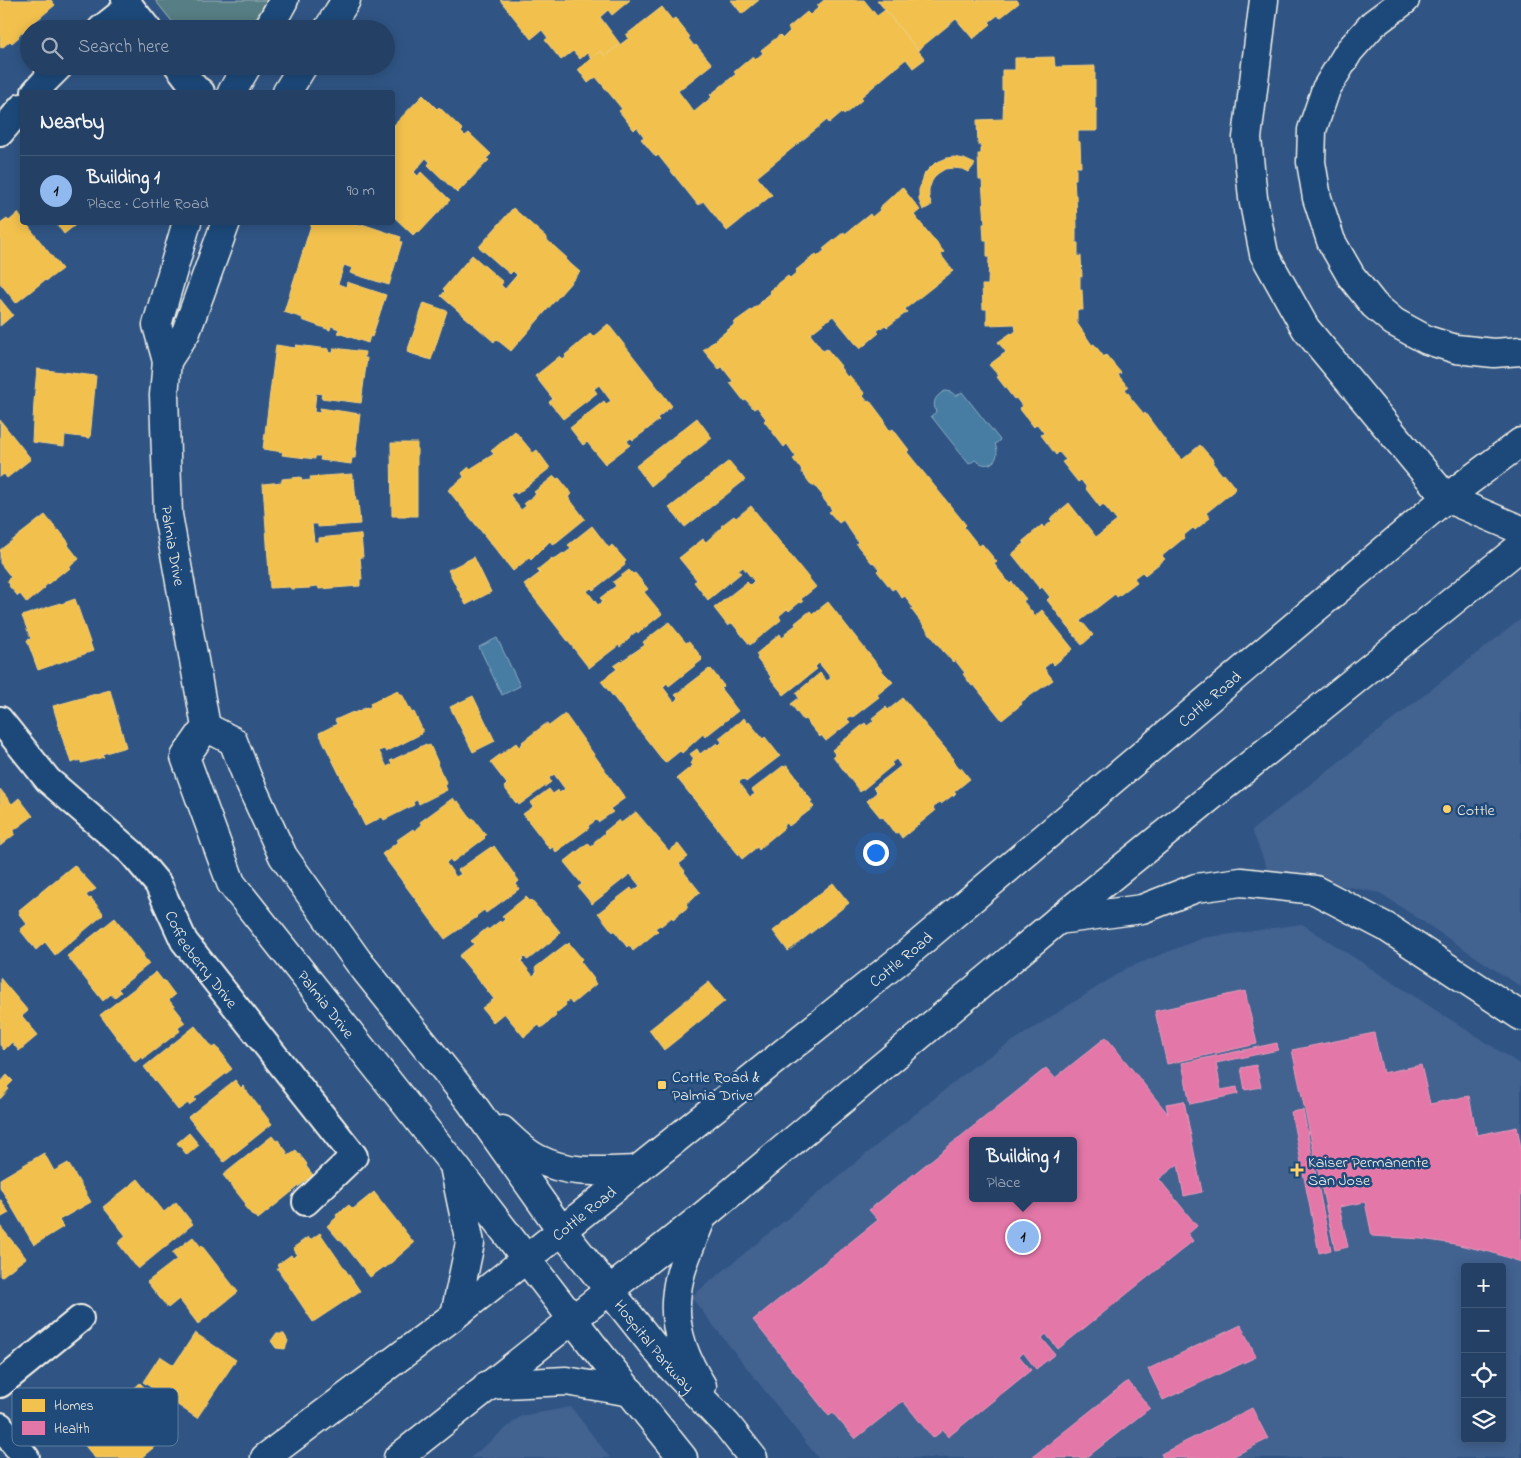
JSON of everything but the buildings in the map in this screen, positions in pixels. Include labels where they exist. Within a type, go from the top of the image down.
[{"type":"main road","points":[[273,20],[284,0]]},
{"type":"main road","points":[[334,20],[346,0]]},
{"type":"main road","points":[[1264,0],[1248,138],[1253,198],[1264,254],[1306,329],[1446,498],[1521,530]]},
{"type":"main road","points":[[1405,0],[1373,24],[1349,51],[1326,89],[1312,130],[1311,162],[1317,198],[1331,241],[1351,276],[1374,305],[1394,322],[1427,340],[1456,349],[1494,353],[1521,352]]},
{"type":"main road","points":[[233,90],[242,75]]},
{"type":"main road","points":[[288,90],[298,75]]},
{"type":"main road","name":"Palmia Drive","points":[[186,225],[157,325],[167,361],[164,395],[168,516],[206,727],[185,757],[232,883],[526,1259]]},
{"type":"main road","name":"Palmia Drive","points":[[167,361],[186,332],[225,225]]},
{"type":"main road","name":"Cottle Road","points":[[265,1458],[562,1231],[902,958],[1446,498],[1521,442]]},
{"type":"main road","points":[[398,1458],[703,1216],[1058,920],[1521,546]]},
{"type":"main road","points":[[206,727],[234,741],[247,778],[283,856],[358,961],[470,1101],[562,1231]]},
{"type":"main road","points":[[1058,920],[1142,909],[1196,888],[1241,882],[1315,890],[1386,927],[1521,1016]]},
{"type":"main road","points":[[470,1101],[517,1144],[537,1159],[557,1167],[590,1171],[637,1170]]},
{"type":"main road","points":[[454,1165],[470,1243],[455,1314]]},
{"type":"main road","points":[[703,1216],[684,1266],[677,1291],[676,1320],[682,1347],[692,1370],[726,1425]]},
{"type":"main road","name":"Hospital Parkway","points":[[562,1231],[668,1364],[726,1425],[753,1458]]},
{"type":"main road","points":[[526,1259],[683,1458]]},
{"type":"main road","points":[[488,1385],[566,1381],[631,1392]]},
{"type":"street","points":[[111,20],[127,3],[141,20]]},
{"type":"street","points":[[37,90],[51,75]]},
{"type":"street","points":[[185,75],[198,90]]},
{"type":"street","points":[[0,133],[20,109]]},
{"type":"street","name":"Coffeeberry Drive","points":[[0,720],[48,780],[132,853],[158,884],[184,941],[354,1156],[306,1202]]},
{"type":"street","points":[[0,1384],[80,1319]]},
{"type":"street","points":[[0,1426],[12,1441]]},
{"type":"street","points":[[16,1446],[26,1458]]},
{"type":"shaded area","points":[[945,391],[951,392],[956,396],[962,392],[1000,440],[995,444],[997,455],[993,462],[985,464],[975,460],[969,464],[931,416],[936,412],[935,400]]},
{"type":"shaded area","name":"Cottle","points":[[1521,619],[1521,987],[1380,893],[1268,871],[1252,830]]},
{"type":"shaded area","points":[[497,638],[520,686],[502,695],[479,647]]},
{"type":"shaded area","name":"Kaiser Permanente San Jose","points":[[1302,924],[1521,1065],[1521,1458],[818,1458],[691,1297],[974,1066],[1127,968],[1203,938]]},
{"type":"shaded area","points":[[571,1407],[610,1458],[470,1458],[521,1416]]},
{"type":"green space","points":[[155,0],[267,0],[255,20],[171,20]]},
{"type":"place","name":"Cottle","points":[[1447,809]]},
{"type":"place","name":"Cottle Road & Palmia Drive","points":[[662,1085]]},
{"type":"place","name":"Kaiser Permanente San Jose","points":[[1297,1170]]},
{"type":"place","name":"Building 1","points":[[1023,1237]]}]
